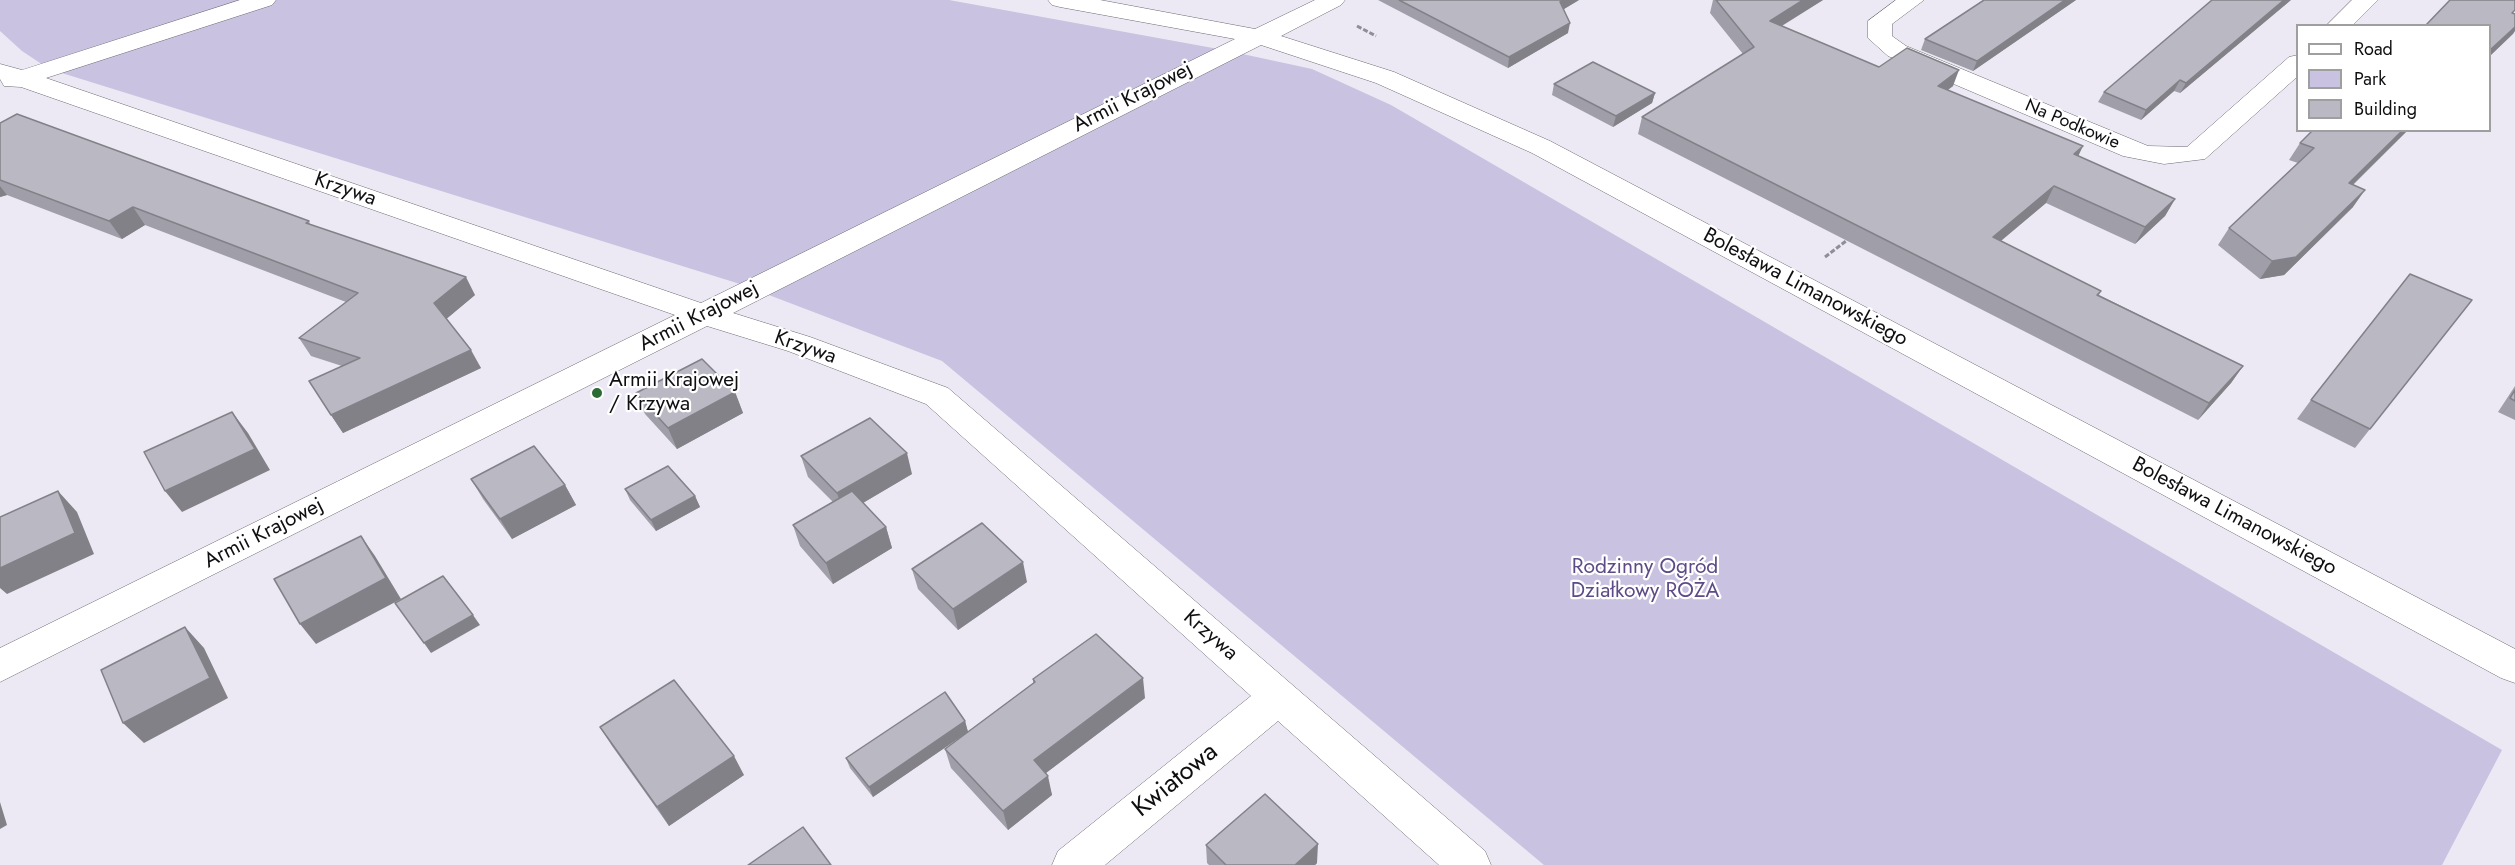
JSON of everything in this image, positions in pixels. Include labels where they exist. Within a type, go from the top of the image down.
[{"type":"street","points":[[7,79],[264,0]]},
{"type":"street","name":"Bolesława Limanowskiego","points":[[1060,0],[1288,45],[1385,77],[1463,110],[1541,147],[2515,667]]},
{"type":"street","name":"Armii Krajowej","points":[[0,666],[1254,37],[1333,0]]},
{"type":"street","name":"Na Podkowie","points":[[1912,0],[1880,21],[1880,38],[1897,51],[2132,150],[2158,158],[2178,158],[2196,153],[2296,64]]},
{"type":"street","points":[[2340,24],[2366,0]]},
{"type":"street","name":"Krzywa","points":[[7,79],[703,314],[799,344],[937,396],[1470,865]]},
{"type":"street","name":"Kwiatowa","points":[[1073,865],[1279,697]]},
{"type":"path","points":[[1817,263],[1854,234]]},
{"type":"green space","name":"Rodzinny Ogród Działkowy RÓŻA","points":[[0,0],[949,0],[1224,50],[1312,69],[1391,105],[2502,750],[2442,865],[1544,865],[942,361],[740,284],[49,69],[22,51],[0,31]]},
{"type":"building","points":[[1399,0],[1564,0],[1560,2],[1570,23],[1509,57]]},
{"type":"building","points":[[1716,0],[1803,0],[1770,21],[1879,67],[1907,48],[1959,70],[1938,86],[2083,146],[2074,154],[2175,199],[2145,227],[2054,186],[1993,237],[2101,291],[2097,295],[2243,366],[2209,403],[1642,117],[1754,47]]},
{"type":"building","points":[[1984,0],[2065,0],[1977,61],[1925,39]]},
{"type":"building","points":[[2212,0],[2284,0],[2186,83],[2180,80],[2146,110],[2104,92]]},
{"type":"building","points":[[2450,0],[2515,0],[2515,10],[2512,13],[2515,14],[2515,27],[2491,49],[2491,24],[2427,24]]},
{"type":"building","points":[[1593,62],[1655,93],[1616,116],[1554,84]]},
{"type":"building","points":[[17,114],[309,221],[306,223],[466,277],[434,303],[471,350],[331,415],[309,381],[360,358],[299,338],[358,293],[133,207],[109,221],[0,180],[0,123]]},
{"type":"building","points":[[2311,132],[2401,132],[2349,183],[2365,190],[2296,257],[2272,261],[2229,228],[2314,148],[2300,143]]},
{"type":"building","points":[[2410,274],[2472,300],[2370,429],[2311,400]]},
{"type":"building","points":[[702,359],[735,392],[668,428],[636,393]]},
{"type":"building","points":[[2515,390],[2515,401],[2510,398]]},
{"type":"building","points":[[232,412],[255,449],[165,491],[144,452]]},
{"type":"building","points":[[870,418],[907,453],[837,493],[801,456]]},
{"type":"building","points":[[534,446],[565,485],[500,519],[471,479]]},
{"type":"building","points":[[668,466],[695,496],[651,520],[625,489]]},
{"type":"building","points":[[58,491],[75,533],[0,568],[0,517]]},
{"type":"building","points":[[852,491],[886,527],[826,563],[793,525]]},
{"type":"building","points":[[982,523],[1023,562],[953,609],[912,569]]},
{"type":"building","points":[[361,536],[386,578],[300,624],[274,579]]},
{"type":"building","points":[[443,576],[473,615],[424,643],[395,603]]},
{"type":"building","points":[[185,627],[210,678],[123,723],[101,670]]},
{"type":"building","points":[[1096,634],[1143,678],[1034,760],[1048,776],[1003,811],[945,749],[1035,682],[1033,679]]},
{"type":"building","points":[[674,680],[734,756],[657,807],[600,727]]},
{"type":"building","points":[[945,692],[965,721],[869,787],[846,758]]},
{"type":"building","points":[[1265,794],[1318,844],[1295,865],[1226,865],[1206,845]]},
{"type":"building","points":[[803,827],[831,865],[748,865]]},
{"type":"place","name":"Armii Krajowej / Krzywa","points":[[597,393]]}]
